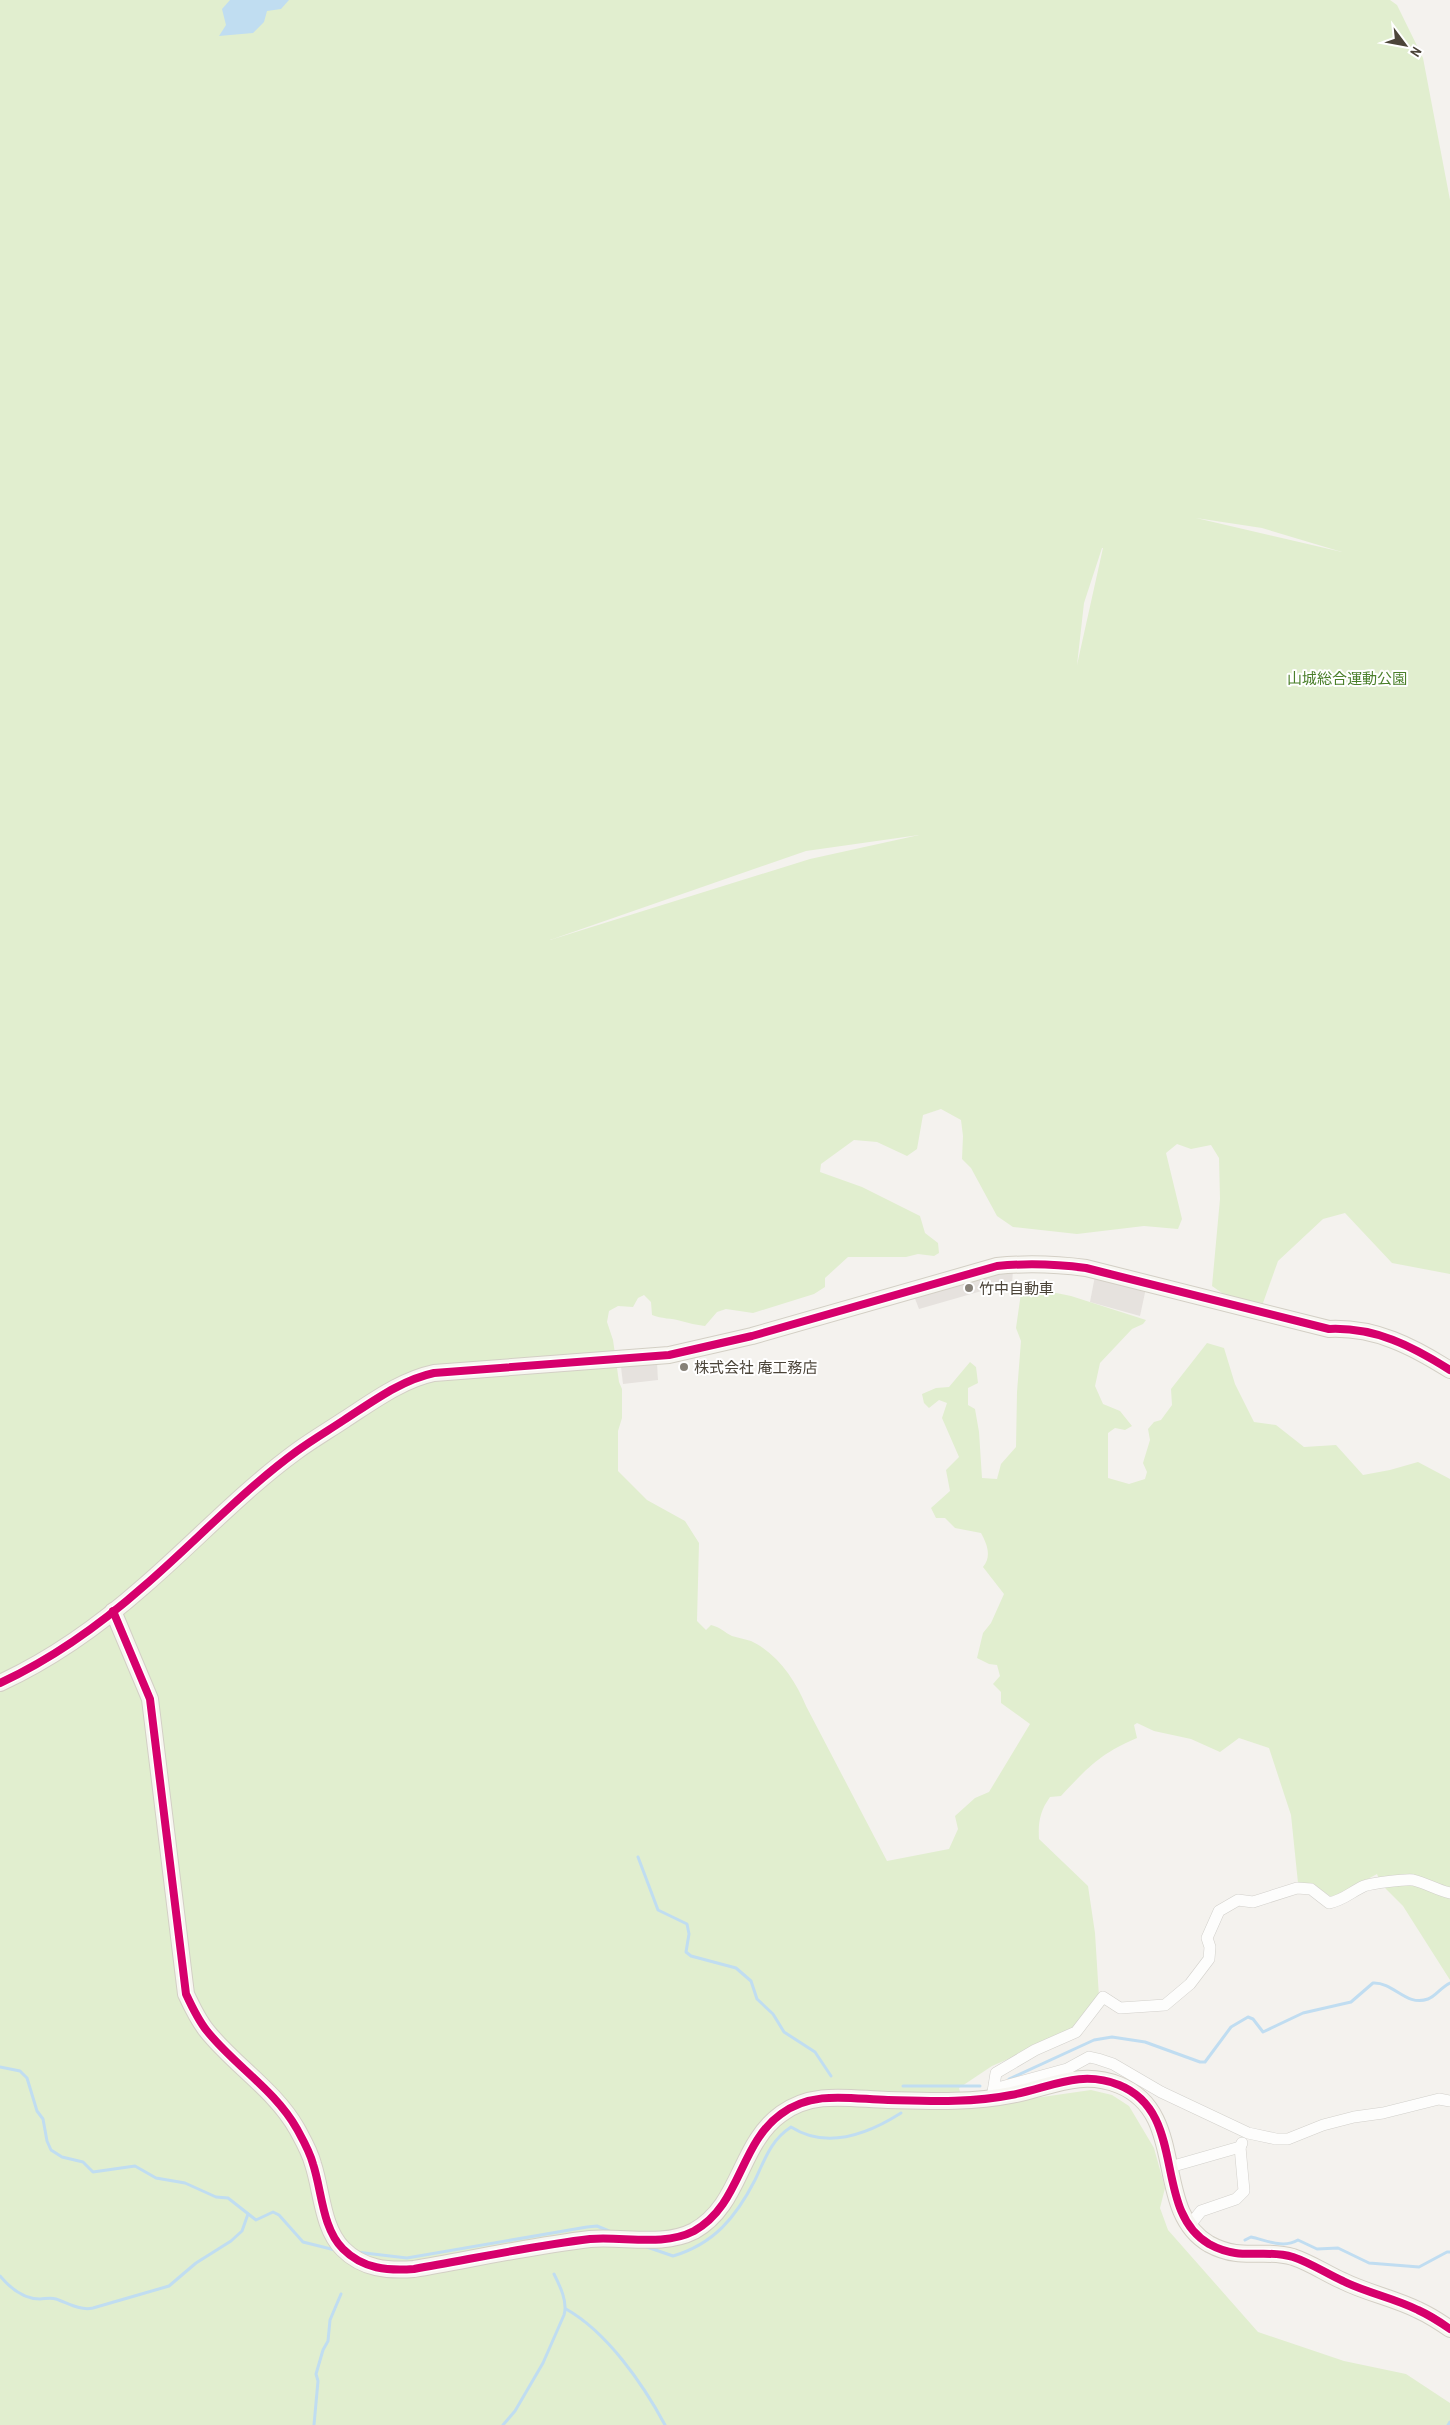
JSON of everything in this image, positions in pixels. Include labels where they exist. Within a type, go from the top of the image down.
[{"type":"street","points":[[0,1683],[44,1660],[143,1587],[296,1451],[391,1390],[419,1376],[434,1373],[669,1355],[752,1336],[997,1266],[1053,1264],[1086,1268],[1329,1329],[1350,1328],[1367,1330],[1391,1338],[1450,1370]]},
{"type":"street","points":[[112,1611],[150,1699],[186,1994],[206,2030],[277,2102],[296,2128],[313,2162],[333,2236],[343,2249],[358,2260],[375,2268],[391,2271],[414,2269],[592,2239],[654,2239],[675,2237],[694,2231],[722,2206],[762,2132],[780,2114],[804,2101],[827,2097],[938,2101],[993,2093],[1067,2069],[1089,2057],[1113,2064],[1149,2086],[1248,2133],[1276,2139],[1288,2139],[1323,2125],[1354,2117],[1383,2113],[1438,2099],[1450,2101]]},
{"type":"street","points":[[993,2093],[996,2072],[1034,2050],[1076,2032],[1103,1997],[1120,2008],[1165,2005],[1190,1984],[1209,1959],[1210,1947],[1207,1938],[1219,1911],[1238,1900],[1253,1902],[1298,1888],[1311,1889],[1329,1903],[1342,1900],[1363,1887],[1378,1881],[1396,1882],[1412,1880],[1450,1893]]},
{"type":"street","points":[[993,2093],[1013,2095],[1067,2079],[1097,2078],[1121,2085],[1138,2097],[1160,2126],[1180,2212],[1206,2242],[1221,2249],[1252,2256],[1271,2254],[1292,2257],[1344,2282],[1417,2309],[1450,2329]]},
{"type":"street","points":[[1190,2225],[1201,2210],[1220,2206],[1236,2199],[1244,2191],[1240,2147],[1248,2133]]},
{"type":"street","points":[[1170,2167],[1240,2147]]},
{"type":"shaded area","name":"竹中自動車","points":[[1013,1269],[1012,1286],[985,1290],[919,1309],[914,1296]]},
{"type":"shaded area","points":[[1095,1276],[1146,1288],[1140,1316],[1090,1302]]},
{"type":"shaded area","points":[[657,1363],[658,1380],[623,1384],[621,1367]]},
{"type":"green space","name":"山城総合運動公園","points":[[0,0],[1390,0],[1397,5],[1423,58],[1450,200],[1450,1274],[1392,1263],[1345,1213],[1323,1219],[1278,1261],[1263,1303],[1232,1300],[1212,1286],[1220,1199],[1219,1158],[1211,1145],[1191,1149],[1177,1144],[1166,1153],[1182,1219],[1178,1229],[1144,1226],[1077,1234],[1013,1227],[997,1216],[971,1168],[962,1159],[963,1136],[961,1120],[941,1109],[923,1115],[917,1149],[907,1156],[877,1142],[854,1140],[821,1164],[820,1172],[862,1187],[920,1216],[925,1233],[938,1243],[939,1253],[934,1256],[918,1254],[906,1257],[848,1257],[825,1278],[825,1287],[814,1294],[753,1313],[726,1309],[717,1312],[705,1326],[652,1315],[651,1302],[644,1295],[638,1298],[633,1307],[618,1306],[609,1311],[607,1322],[613,1340],[619,1382],[622,1389],[622,1418],[618,1431],[618,1471],[647,1500],[685,1521],[699,1543],[697,1621],[706,1630],[711,1625],[732,1636],[751,1641],[777,1660],[797,1687],[887,1861],[949,1849],[958,1829],[955,1816],[975,1798],[989,1792],[1030,1724],[1001,1703],[1001,1692],[993,1684],[1000,1676],[997,1665],[989,1664],[977,1658],[983,1633],[991,1623],[1004,1594],[983,1567],[988,1554],[987,1546],[981,1533],[955,1528],[945,1518],[936,1518],[931,1508],[950,1491],[946,1470],[959,1457],[942,1418],[947,1403],[939,1400],[929,1408],[924,1403],[922,1394],[936,1388],[949,1387],[970,1362],[976,1367],[978,1383],[968,1388],[968,1405],[975,1409],[979,1432],[982,1478],[997,1479],[1001,1464],[1016,1447],[1017,1392],[1021,1341],[1016,1328],[1022,1286],[1071,1296],[1146,1320],[1143,1324],[1132,1329],[1100,1363],[1095,1386],[1103,1404],[1120,1411],[1132,1426],[1125,1430],[1115,1428],[1108,1433],[1108,1478],[1129,1484],[1145,1479],[1147,1472],[1143,1463],[1150,1440],[1148,1429],[1154,1422],[1161,1420],[1172,1405],[1171,1389],[1207,1343],[1224,1348],[1235,1384],[1254,1422],[1276,1425],[1304,1447],[1336,1445],[1363,1475],[1418,1462],[1450,1479],[1450,1980],[1403,1906],[1381,1884],[1377,1874],[1333,1898],[1315,1886],[1298,1883],[1291,1815],[1269,1748],[1239,1738],[1220,1752],[1191,1739],[1154,1731],[1137,1723],[1134,1725],[1137,1738],[1114,1749],[1095,1762],[1061,1796],[1050,1797],[1039,1822],[1039,1839],[1088,1886],[1095,1933],[1099,1997],[1069,2033],[992,2066],[959,2088],[964,2108],[1091,2090],[1112,2095],[1129,2106],[1154,2148],[1165,2188],[1160,2208],[1168,2230],[1258,2332],[1344,2361],[1406,2374],[1450,2403],[1450,2425],[0,2425]],"holes":[[[1196,518],[1262,528],[1342,552]],[[1103,548],[1077,665],[1084,603]],[[919,835],[810,859],[550,940],[806,851]]]},
{"type":"water","points":[[230,0],[289,0],[281,9],[267,11],[264,22],[253,33],[219,36],[226,25],[222,9]]},
{"type":"waterway","points":[[638,1857],[658,1910],[687,1924],[689,1934],[686,1952],[691,1956],[736,1968],[751,1981],[757,1999],[773,2014],[784,2032],[815,2052],[831,2076]]},
{"type":"waterway","points":[[1009,2079],[1094,2040],[1112,2037],[1145,2042],[1200,2062],[1205,2062],[1231,2027],[1248,2017],[1253,2019],[1263,2032],[1303,2013],[1351,2002],[1373,1983],[1387,1986],[1406,1997],[1420,2001],[1431,1998],[1450,1983]]},
{"type":"waterway","points":[[0,2067],[20,2071],[27,2078],[37,2111],[43,2119],[47,2141],[51,2150],[62,2157],[83,2162],[93,2172],[135,2166],[156,2178],[185,2183],[216,2197],[228,2198],[256,2220],[273,2212],[279,2215],[303,2242],[335,2250]]},
{"type":"waterway","points":[[903,2086],[980,2086]]},
{"type":"waterway","points":[[647,2247],[673,2256],[688,2251],[712,2236],[732,2217],[740,2206],[773,2144],[791,2127],[805,2134],[833,2138],[861,2133],[901,2113]]},
{"type":"waterway","points":[[0,2276],[13,2289],[28,2297],[34,2299],[54,2298],[79,2308],[93,2308],[169,2286],[196,2263],[231,2241],[242,2231],[248,2214]]},
{"type":"waterway","points":[[356,2252],[407,2258],[587,2227],[597,2226],[609,2231]]},
{"type":"waterway","points":[[1245,2240],[1251,2237],[1280,2244],[1292,2243],[1298,2240],[1317,2249],[1338,2248],[1369,2263],[1419,2267],[1450,2252]]},
{"type":"waterway","points":[[503,2425],[515,2411],[543,2363],[564,2315],[564,2299],[554,2274]]},
{"type":"waterway","points":[[314,2425],[318,2381],[316,2374],[323,2350],[328,2341],[330,2320],[341,2294]]},
{"type":"waterway","points":[[566,2309],[596,2331],[623,2360],[665,2425]]},
{"type":"cycle path","points":[[0,1683],[57,1652],[111,1614],[257,1483],[303,1447],[387,1392],[422,1376],[434,1373],[669,1355],[752,1336],[997,1266],[1030,1264],[1086,1268],[1329,1329],[1362,1331],[1407,1346],[1450,1370]]},
{"type":"cycle path","points":[[113,1611],[150,1699],[186,1994],[207,2031],[266,2090],[288,2115],[310,2155],[331,2231],[343,2249],[359,2261],[385,2269],[414,2269],[590,2239],[656,2240],[682,2236],[694,2231],[710,2220],[722,2206],[756,2141],[767,2127],[793,2106],[819,2099],[833,2098],[934,2101],[996,2098],[1065,2081],[1091,2079],[1119,2085],[1141,2098],[1154,2117],[1163,2139],[1180,2209],[1191,2229],[1209,2244],[1242,2254],[1272,2254],[1293,2257],[1352,2285],[1409,2306],[1430,2316],[1450,2329]]},
{"type":"place","name":"竹中自動車","points":[[969,1288]]},
{"type":"place","name":"株式会社 庵工務店","points":[[684,1367]]}]
